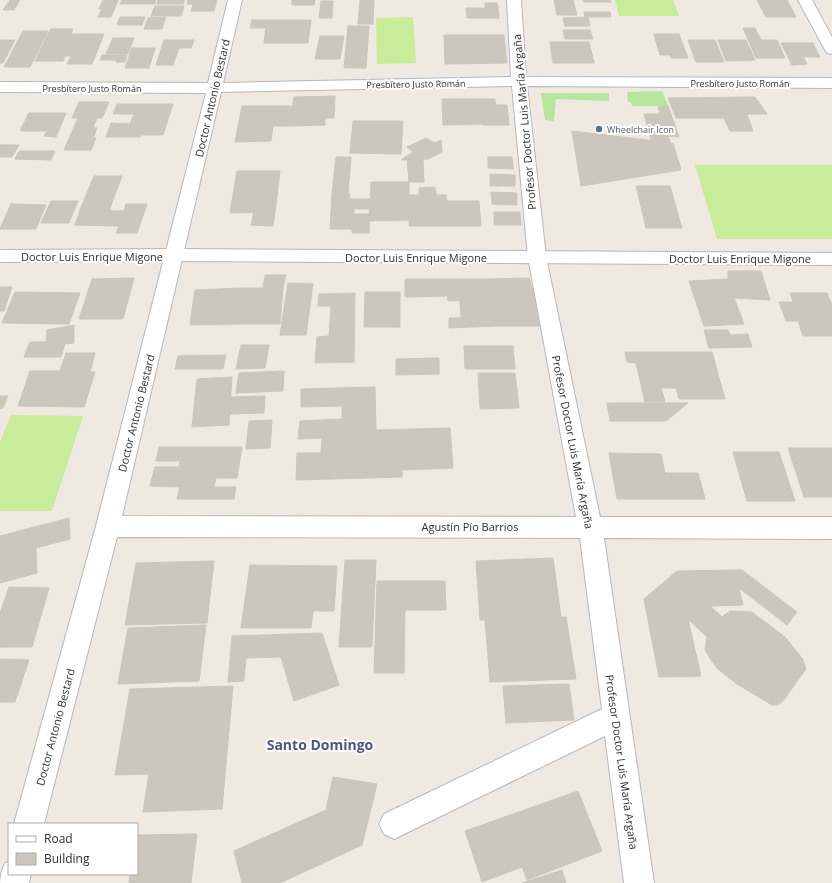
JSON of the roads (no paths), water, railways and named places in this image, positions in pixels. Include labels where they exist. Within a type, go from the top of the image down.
[{"type":"street","name":"Doctor Antonio Bestard","points":[[29,823],[108,526],[236,0]]},
{"type":"street","name":"Profesor Doctor Luis María Argaña","points":[[514,0],[519,81],[537,257],[590,526],[639,883]]},
{"type":"street","points":[[804,0],[832,50]]},
{"type":"street","name":"Presbítero Justo Román","points":[[0,87],[215,88],[519,81],[832,83]]},
{"type":"street","name":"Doctor Luis Enrique Migone","points":[[0,256],[175,255],[832,259]]},
{"type":"street","name":"Agustín Pío Barrios","points":[[108,526],[590,526],[832,528]]},
{"type":"street","points":[[394,824],[616,716]]},
{"type":"place","name":"Wheelchair Icon","points":[[599,129]]},
{"type":"district","name":"Santo Domingo","points":[[320,744]]}]
